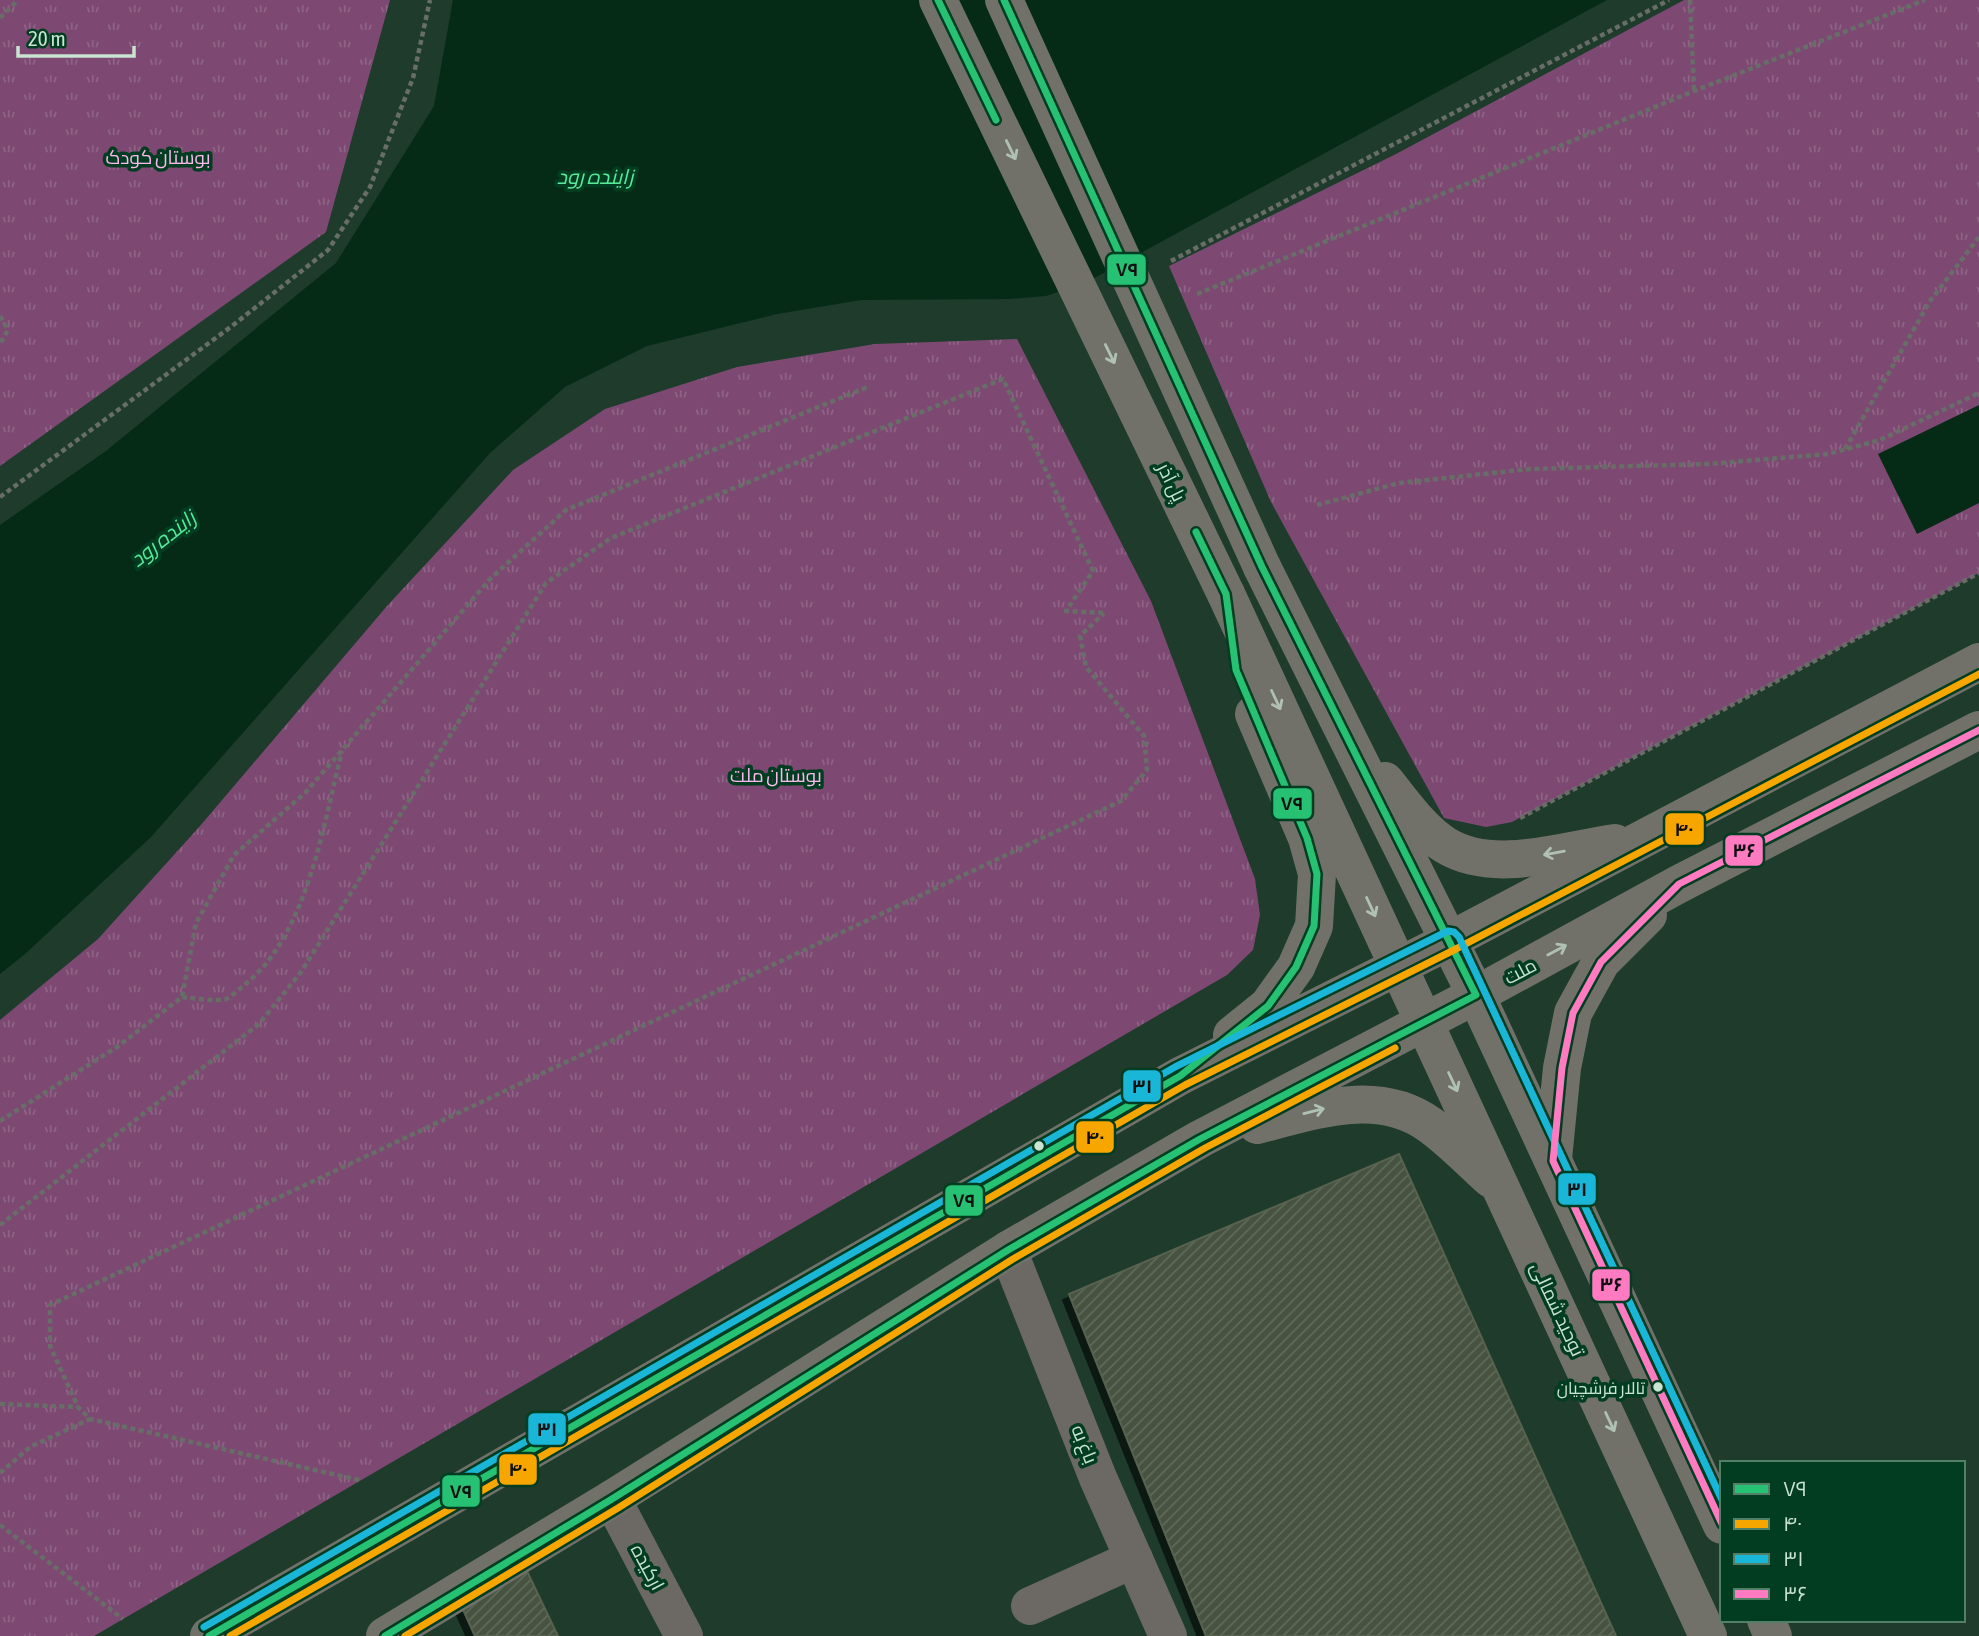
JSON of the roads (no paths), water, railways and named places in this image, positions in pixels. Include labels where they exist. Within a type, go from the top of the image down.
[{"type":"main road","name":"پل آذر","points":[[938,0],[1226,594],[1425,1020]]},
{"type":"main road","points":[[1004,0],[1262,567],[1476,995],[1720,1521]]},
{"type":"main road","points":[[1180,1076],[1268,1006],[1296,967],[1314,926],[1317,874],[1307,838],[1236,670],[1226,594]]},
{"type":"main road","points":[[209,1636],[1180,1076],[1449,941],[1979,662]]},
{"type":"main road","points":[[1343,730],[1413,815],[1445,844],[1477,858],[1510,861],[1645,839]]},
{"type":"main road","name":"ملت","points":[[385,1636],[612,1499],[1008,1250],[1200,1139],[1476,995],[1679,884],[1979,730]]},
{"type":"main road","points":[[1553,1161],[1562,1068],[1573,1013],[1601,962],[1679,884]]},
{"type":"main road","name":"توحید شمالی","points":[[1425,1020],[1708,1636]]},
{"type":"main road","points":[[1200,1139],[1344,1104],[1388,1105],[1428,1124],[1502,1188]]},
{"type":"street","name":"باغ به","points":[[1008,1250],[1098,1478],[1168,1636]]},
{"type":"street","name":"ارکیده","points":[[612,1499],[684,1636]]},
{"type":"street","points":[[1030,1606],[1134,1559]]},
{"type":"water","name":"زاینده رود","points":[[453,0],[1607,0],[1087,282],[1046,296],[1009,299],[861,300],[777,314],[647,346],[565,387],[490,453],[151,837],[0,974],[0,525],[106,451],[336,263],[434,106]]},
{"type":"water","points":[[1979,405],[1979,503],[1917,534],[1878,454]]},
{"type":"place","name":"تالار فرشچیان","points":[[1658,1387]]},
{"type":"park label","name":"بوستان کودک","points":[[158,157]]},
{"type":"park label","name":"بوستان ملت","points":[[776,775]]}]
